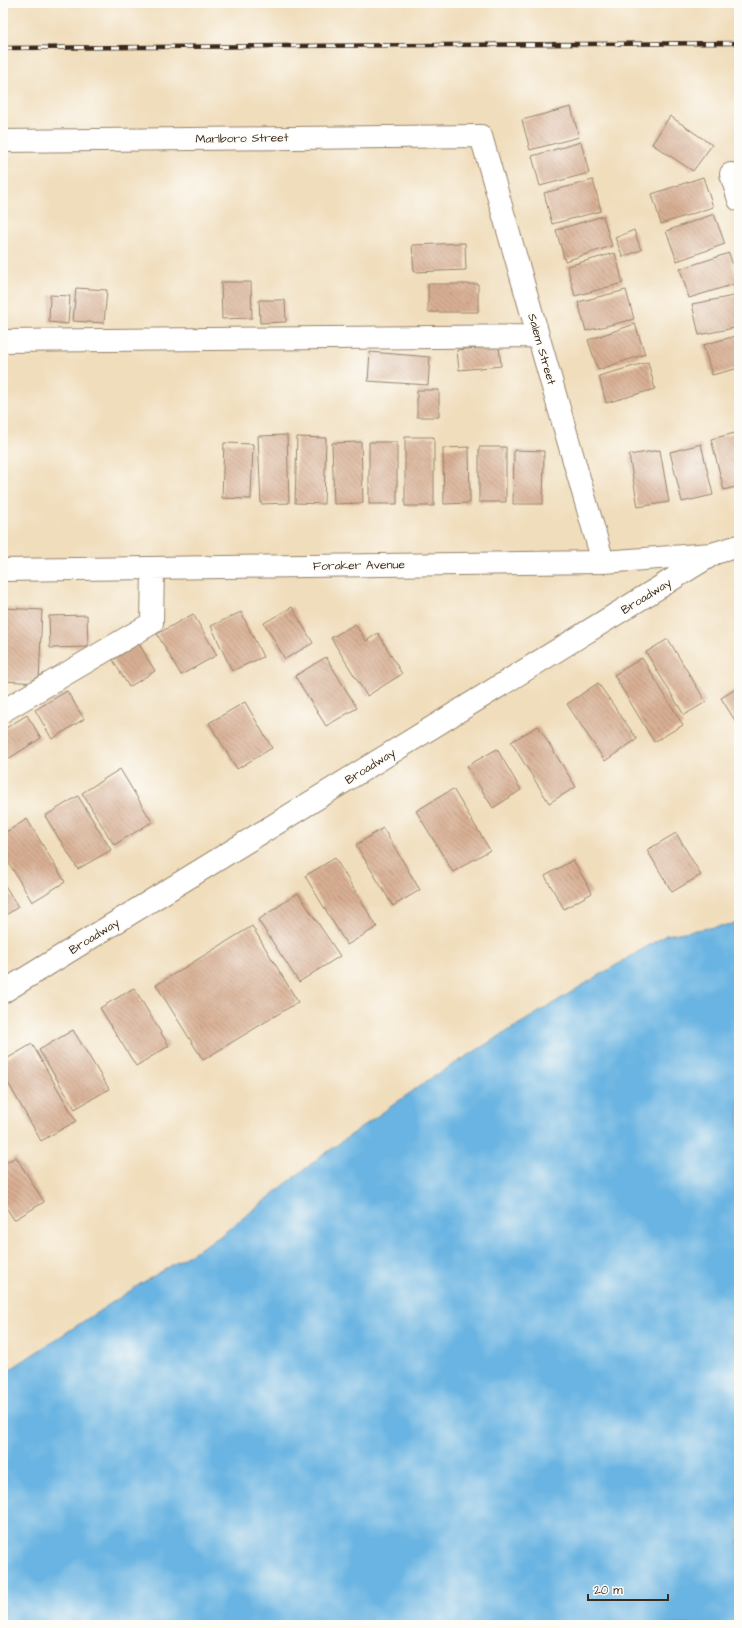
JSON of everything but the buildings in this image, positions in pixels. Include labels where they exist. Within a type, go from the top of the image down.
[{"type":"street","name":"Marlboro Street","points":[[3,141],[481,136]]},
{"type":"street","name":"Salem Street","points":[[481,136],[602,562]]},
{"type":"street","points":[[731,174],[739,200]]},
{"type":"street","points":[[3,340],[538,336]]},
{"type":"street","name":"Broadway","points":[[3,992],[715,553],[739,546]]},
{"type":"street","name":"Foraker Avenue","points":[[3,570],[602,562],[715,553]]},
{"type":"street","points":[[3,711],[152,623],[153,568]]},
{"type":"water","points":[[739,923],[739,1625],[3,1625],[3,1374],[142,1283],[219,1237],[316,1160],[428,1080],[583,985],[666,935]]},
{"type":"railway","points":[[3,48],[739,43]]}]
